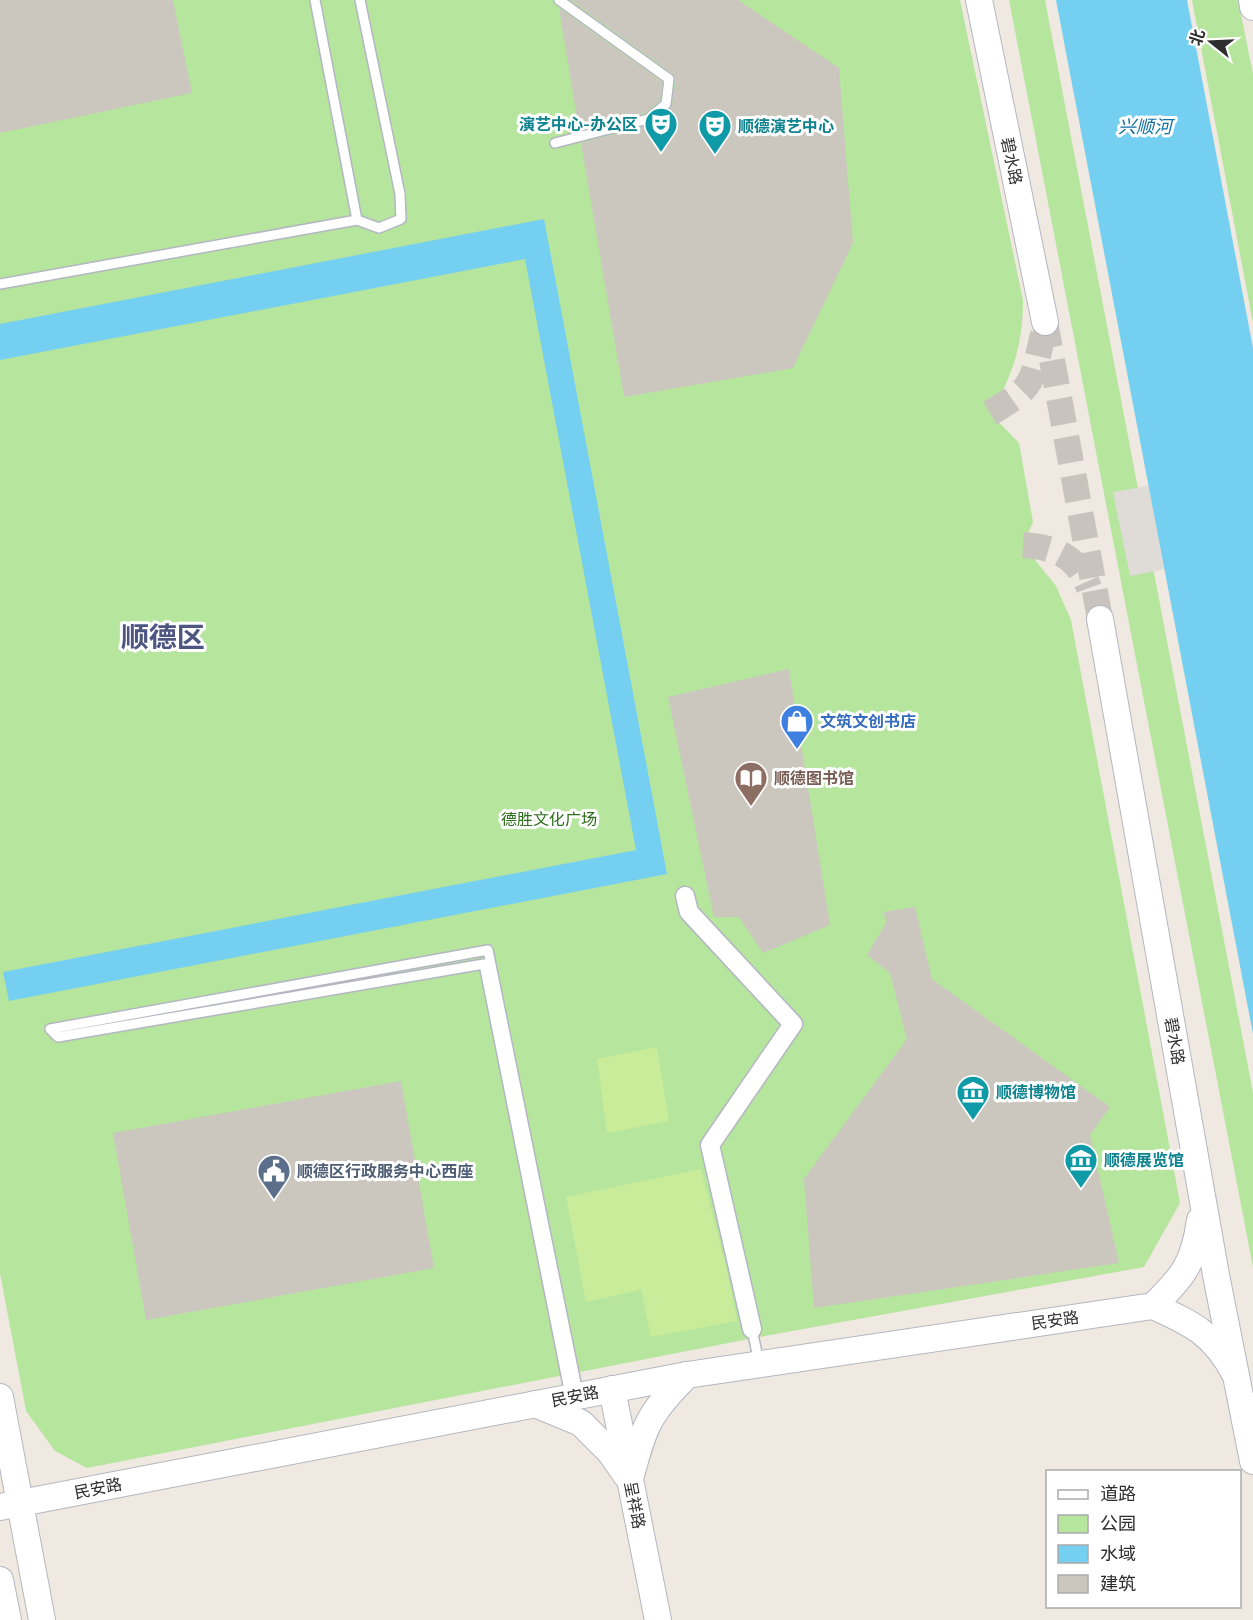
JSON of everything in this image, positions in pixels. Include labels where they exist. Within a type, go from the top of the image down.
[{"type":"street","name":"碧水路","points":[[979,0],[1045,322]]},
{"type":"street","points":[[1252,0],[1253,7]]},
{"type":"street","name":"碧水路","points":[[1100,620],[1234,1374],[1253,1461]]},
{"type":"street","points":[[685,896],[689,912],[793,1024],[710,1145],[752,1329]]},
{"type":"street","points":[[1203,1198],[1196,1250],[1179,1280],[1153,1306],[1195,1325],[1222,1350],[1234,1374]]},
{"type":"street","name":"民安路","points":[[10,1505],[687,1375],[1153,1306]]},
{"type":"street","points":[[630,1481],[645,1427],[652,1413],[687,1375]]},
{"type":"street","name":"呈祥路","points":[[612,1389],[658,1620]]},
{"type":"street","points":[[0,1397],[10,1505],[42,1620]]},
{"type":"street","points":[[536,1404],[581,1423],[610,1452],[630,1481]]},
{"type":"street","points":[[0,1580],[8,1620]]},
{"type":"lane","points":[[315,0],[357,220]]},
{"type":"lane","points":[[0,284],[357,220],[379,228],[400,219],[400,194],[360,0]]},
{"type":"lane","points":[[555,143],[648,119],[666,104],[669,79],[559,0]]},
{"type":"lane","points":[[488,950],[574,1396],[484,964],[58,1037],[50,1029],[488,950]]},
{"type":"lane","points":[[752,1329],[759,1363]]},
{"type":"green space","name":"德胜文化广场","points":[[0,0],[960,0],[1023,300],[1019,345],[1011,373],[990,413],[1019,443],[1033,522],[1023,545],[1056,586],[1071,620],[1180,1203],[1144,1267],[754,1338],[87,1468],[55,1451],[26,1411],[0,1273]]},
{"type":"green space","points":[[1009,0],[1045,0],[1253,1093],[1253,1267]]},
{"type":"green space","points":[[1192,0],[1238,0],[1253,74],[1253,323]]},
{"type":"green space","points":[[657,1047],[669,1121],[607,1133],[597,1059]]},
{"type":"green space","points":[[701,1169],[737,1321],[651,1337],[641,1290],[586,1302],[566,1197]]},
{"type":"shaded area","points":[[1240,470],[1253,552],[1130,576],[1113,492]]},
{"type":"water","name":"兴顺河","points":[[1056,0],[1187,0],[1253,348],[1253,1034]]},
{"type":"water","points":[[544,219],[667,874],[9,1001],[3,972],[636,850],[525,259],[0,360],[0,324]]},
{"type":"building","points":[[0,0],[173,0],[192,93],[0,133]]},
{"type":"building","name":"顺德演艺中心","points":[[571,0],[738,0],[839,68],[853,243],[793,368],[624,397],[581,143],[652,124],[672,106],[676,79],[673,74]]},
{"type":"building","points":[[559,8],[662,82],[660,101],[645,113],[579,130]]},
{"type":"building","name":"顺德图书馆","points":[[789,669],[830,925],[763,953],[739,917],[714,917],[668,697]]},
{"type":"building","name":"顺德博物馆","points":[[915,907],[932,979],[1110,1107],[1090,1135],[1119,1263],[814,1308],[804,1179],[907,1039],[890,973],[867,955],[886,923],[884,912]]},
{"type":"building","name":"顺德区行政服务中心西座","points":[[401,1081],[434,1268],[146,1320],[113,1133]]},
{"type":"tunnel","points":[[1045,322],[1100,619]]},
{"type":"tunnel","points":[[990,413],[1016,396],[1029,382],[1043,334]]},
{"type":"tunnel","points":[[1023,545],[1045,548],[1064,555],[1078,568],[1089,588]]},
{"type":"place","name":"演艺中心-办公区","points":[[661,153]]},
{"type":"place","name":"顺德演艺中心","points":[[715,155]]},
{"type":"place","name":"文筑文创书店","points":[[797,750]]},
{"type":"place","name":"顺德图书馆","points":[[751,807]]},
{"type":"place","name":"顺德博物馆","points":[[973,1121]]},
{"type":"place","name":"顺德展览馆","points":[[1081,1189]]},
{"type":"place","name":"顺德区行政服务中心西座","points":[[274,1200]]},
{"type":"district","name":"顺德区","points":[[163,636]]}]
